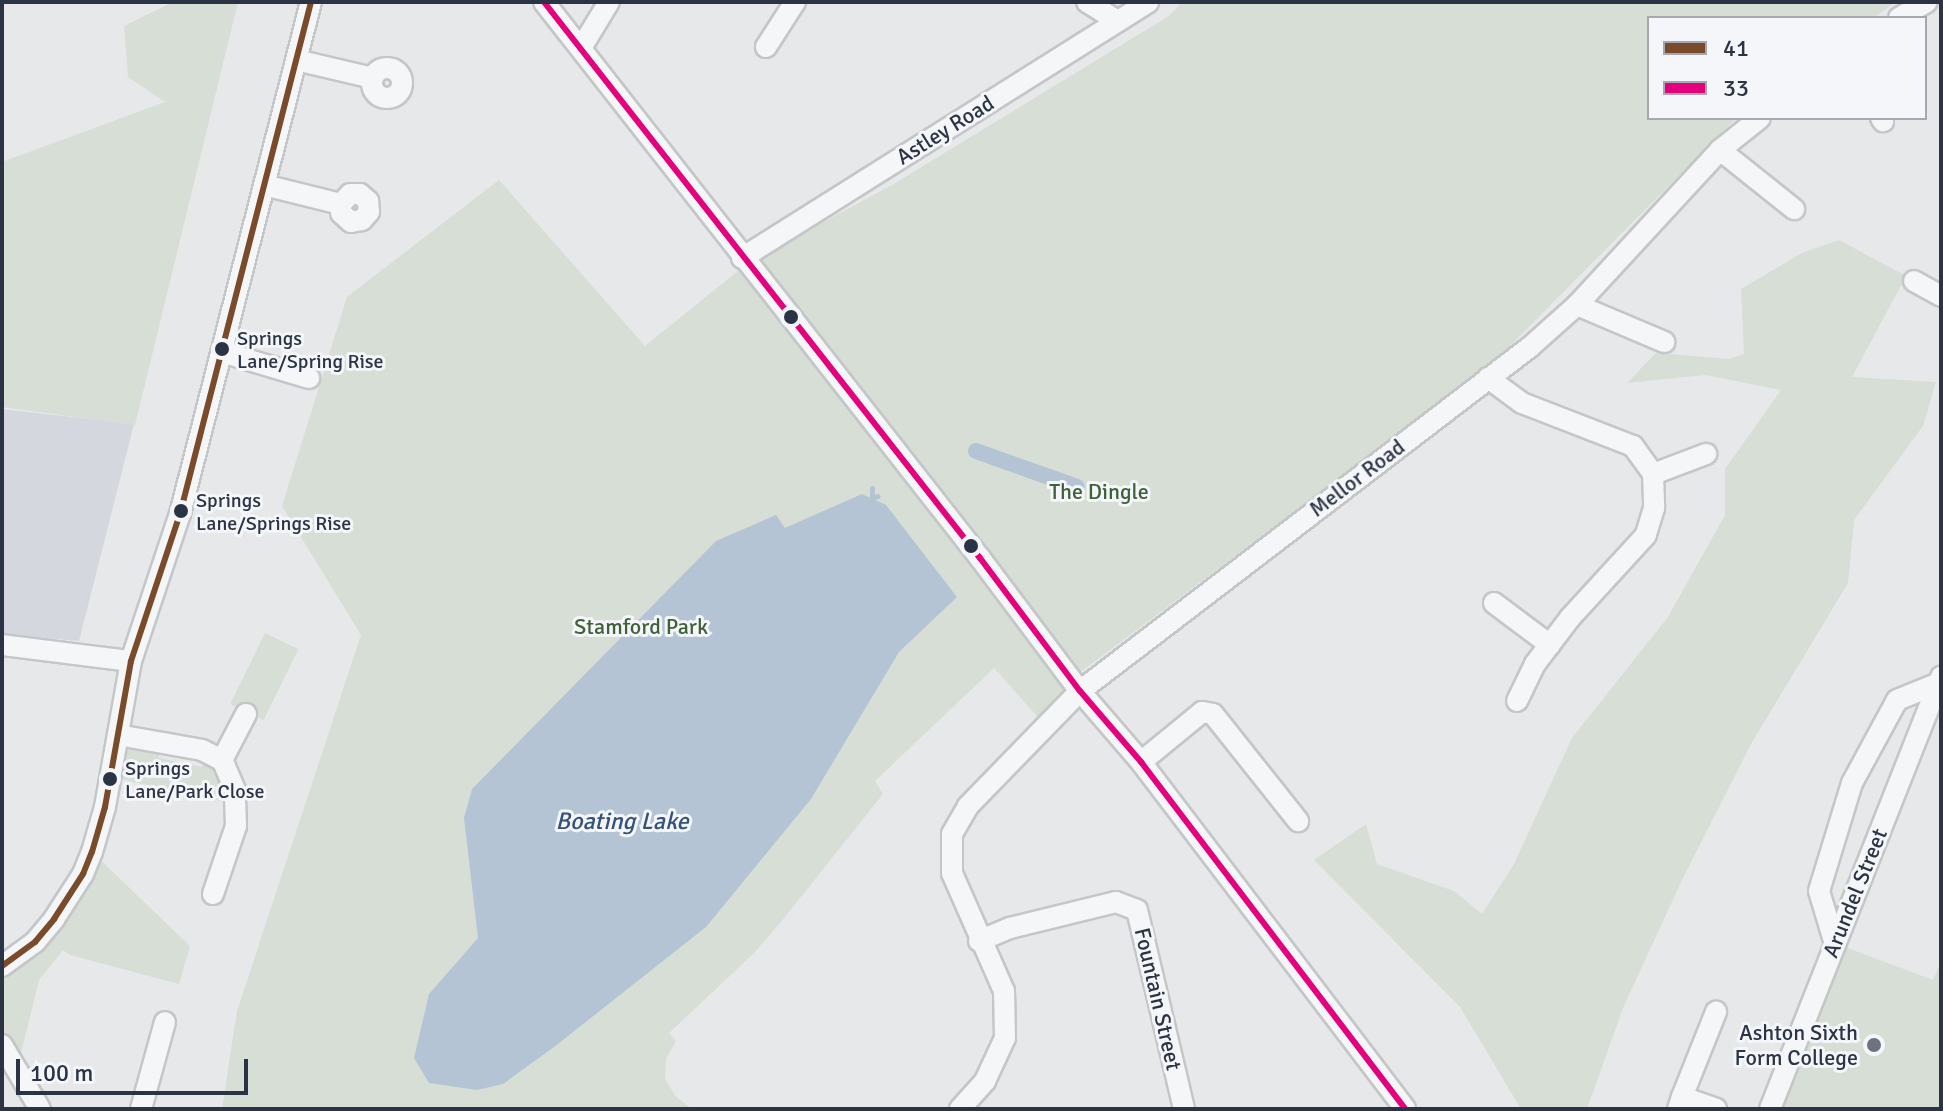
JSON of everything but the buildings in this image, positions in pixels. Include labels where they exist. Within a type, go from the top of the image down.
[{"type":"street","points":[[2,966],[35,942],[83,874],[105,807],[131,661],[180,514],[311,2]]},
{"type":"street","points":[[544,2],[989,569],[1080,691],[1141,762],[1405,1109]]},
{"type":"street","points":[[581,48],[609,2]]},
{"type":"street","points":[[766,47],[795,2]]},
{"type":"street","points":[[1087,2],[1117,21]]},
{"type":"street","name":"Astley Road","points":[[742,258],[1148,2]]},
{"type":"street","points":[[1902,16],[1927,2]]},
{"type":"street","points":[[296,60],[373,78]]},
{"type":"street","name":"Mellor Road","points":[[979,941],[952,873],[952,834],[968,806],[1080,691],[1488,378],[1577,305],[1720,150],[1758,120]]},
{"type":"street","points":[[1720,150],[1794,209]]},
{"type":"street","points":[[264,185],[341,204]]},
{"type":"street","points":[[1914,281],[1941,296]]},
{"type":"street","points":[[1577,305],[1664,342]]},
{"type":"street","points":[[222,352],[309,378]]},
{"type":"street","points":[[1488,378],[1522,403],[1633,446],[1653,474],[1654,508],[1646,535],[1535,664],[1517,701]]},
{"type":"street","points":[[1653,474],[1706,454]]},
{"type":"street","points":[[1494,603],[1550,645]]},
{"type":"street","points":[[2,645],[131,661]]},
{"type":"street","points":[[1835,944],[1819,891],[1852,783],[1897,700],[1940,680]]},
{"type":"street","name":"Arundel Street","points":[[1770,1109],[1940,680]]},
{"type":"street","points":[[1141,762],[1202,712],[1213,714],[1298,821]]},
{"type":"street","points":[[222,760],[246,714]]},
{"type":"street","points":[[118,735],[202,750],[222,760],[235,790],[236,826],[213,894]]},
{"type":"street","name":"Fountain Street","points":[[979,941],[1010,928],[1116,902],[1137,910],[1184,1109]]},
{"type":"street","points":[[960,1109],[985,1081],[1005,1038],[1004,991],[979,941]]},
{"type":"street","points":[[1716,1012],[1680,1103],[1716,1109]]},
{"type":"street","points":[[141,1109],[165,1022]]},
{"type":"street","points":[[2,1045],[40,1109]]},
{"type":"shaded area","points":[[2,409],[134,424],[79,641],[2,634]]},
{"type":"green space","points":[[173,2],[238,2],[135,425],[2,407],[2,162],[165,102],[128,77],[124,26]]},
{"type":"green space","name":"Stamford Park","points":[[1182,2],[1896,2],[1876,16],[1647,16],[1647,120],[1734,120],[1497,359],[1074,677],[1039,718],[994,668],[875,781],[883,794],[780,923],[754,953],[669,1033],[676,1041],[666,1059],[665,1079],[676,1097],[692,1109],[222,1109],[237,1011],[361,635],[282,506],[347,297],[499,180],[645,346],[749,262],[892,185],[1169,16]]},
{"type":"green space","points":[[1839,240],[1906,276],[1852,377],[1936,382],[1923,426],[1854,520],[1848,583],[1751,744],[1682,880],[1623,1008],[1587,1109],[1521,1109],[1460,1007],[1314,860],[1366,824],[1377,864],[1454,891],[1482,914],[1514,864],[1572,738],[1668,617],[1725,515],[1725,469],[1781,390],[1705,375],[1627,383],[1656,353],[1729,359],[1744,354],[1741,289],[1802,253]]},
{"type":"green space","points":[[265,633],[298,649],[264,720],[230,704]]},
{"type":"green space","points":[[118,735],[156,740],[159,758],[202,767],[208,753],[235,804],[111,777]]},
{"type":"green space","points":[[92,852],[190,946],[179,984],[70,955],[63,950],[39,980],[19,1061],[2,1045],[2,966],[13,959]]},
{"type":"green space","name":"Ashton Sixth Form College","points":[[1845,947],[1933,980],[1941,962],[1941,1109],[1782,1109]]},
{"type":"water","name":"Boating Lake","points":[[862,494],[886,505],[957,597],[899,652],[811,799],[706,927],[554,1047],[503,1084],[477,1090],[429,1083],[414,1058],[429,994],[478,938],[464,818],[472,789],[716,541],[776,515],[785,528]]},
{"type":"waterway","points":[[976,451],[1077,487]]},
{"type":"waterway","points":[[872,488],[872,495]]},
{"type":"waterway","points":[[869,499],[878,496]]},
{"type":"transit line","name":"41","points":[[2,966],[35,942],[54,919],[83,874],[92,852],[105,807],[131,661],[180,514],[311,2]]},
{"type":"transit line","name":"33","points":[[544,2],[980,558],[1080,691],[1141,762],[1405,1109]]},
{"type":"place","name":"Springs Lane/Spring Rise","points":[[222,349]]},
{"type":"place","name":"Springs Lane/Springs Rise","points":[[181,511]]},
{"type":"place","name":"Springs Lane/Park Close","points":[[110,779]]},
{"type":"place","name":"Ashton Sixth Form College","points":[[1874,1045]]},
{"type":"park label","name":"The Dingle","points":[[1099,492]]}]
